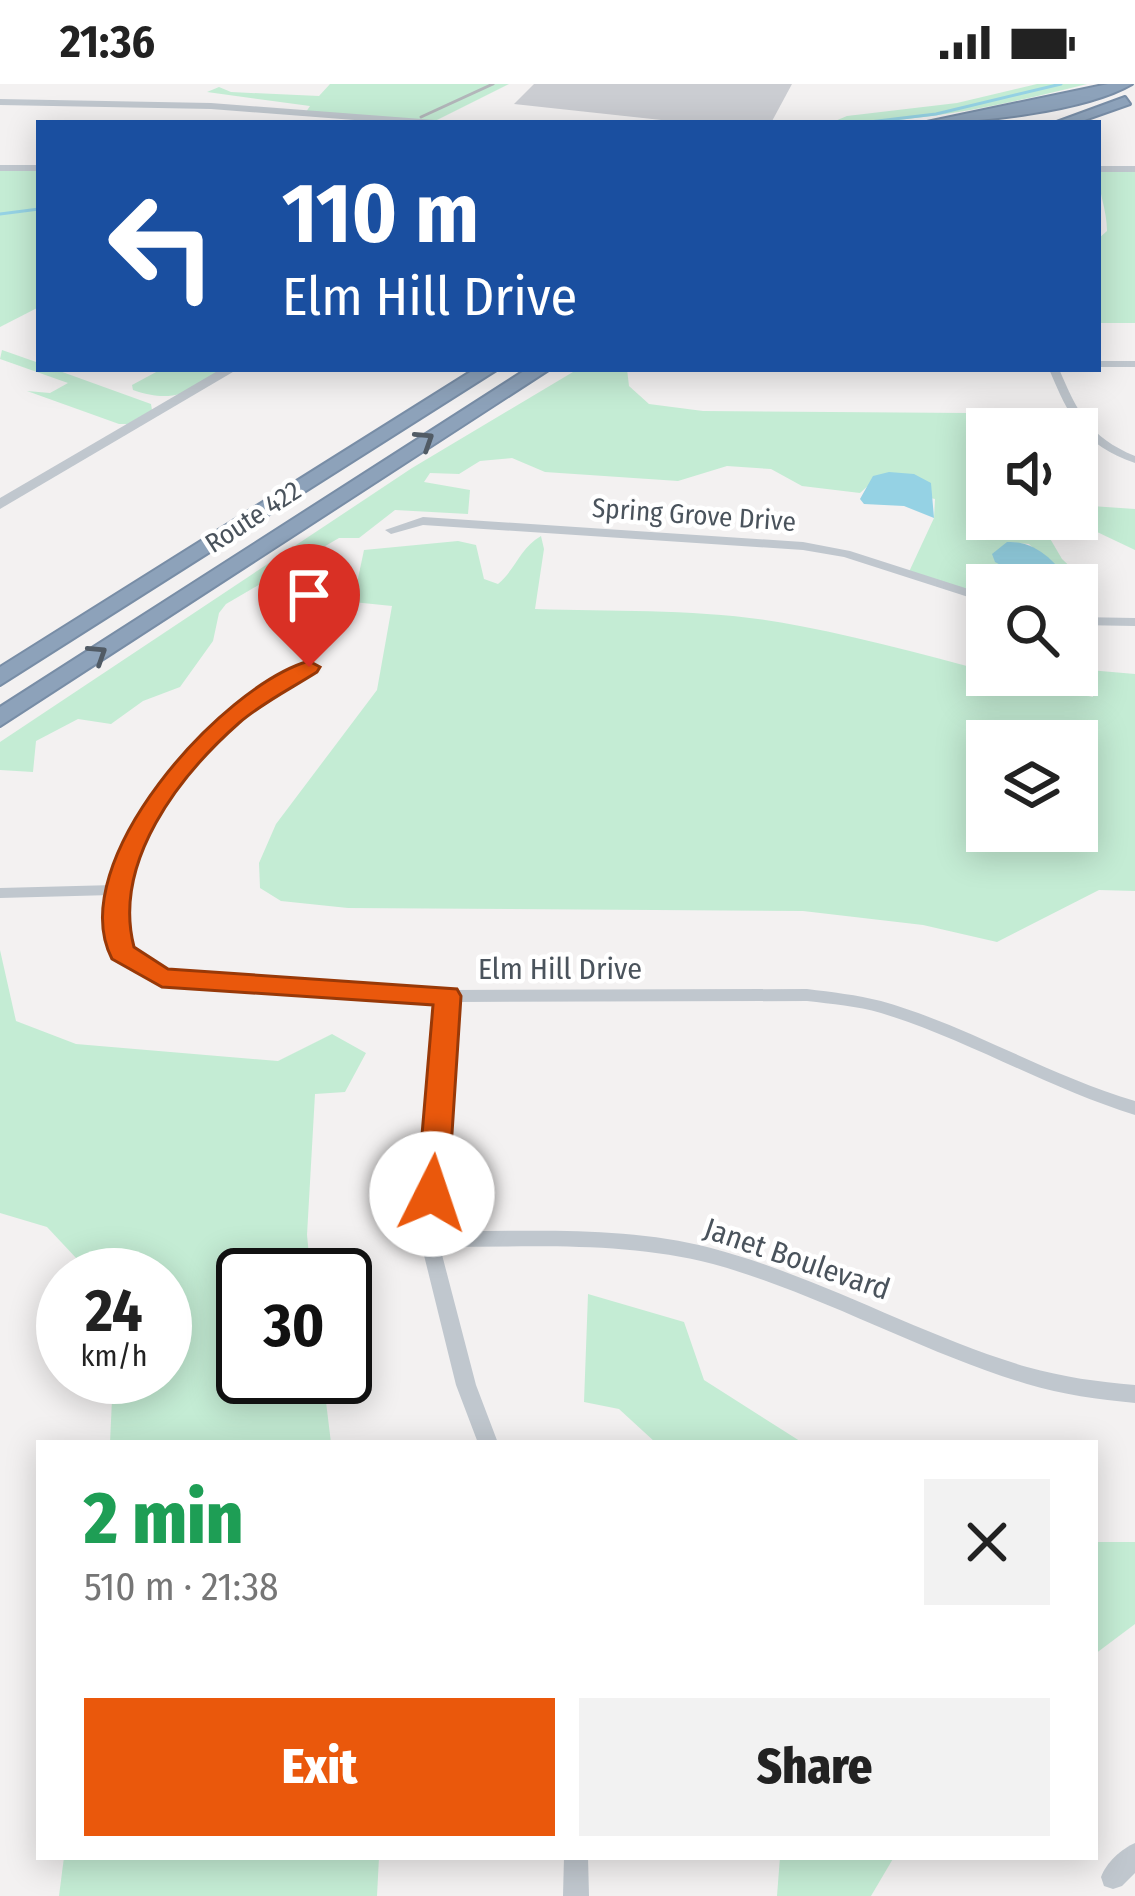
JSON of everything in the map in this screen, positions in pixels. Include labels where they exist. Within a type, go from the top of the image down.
[{"type":"highway","points":[[950,120],[1041,106],[1126,84]]},
{"type":"highway","points":[[1022,120],[1126,84]]},
{"type":"highway","points":[[1071,120],[1135,98]]},
{"type":"highway","points":[[1101,129],[1135,112]]},
{"type":"highway","name":"Route 422","points":[[0,678],[483,372]]},
{"type":"highway","name":"Route 422","points":[[0,718],[537,372]]},
{"type":"street","points":[[0,102],[199,105],[396,120]]},
{"type":"street","points":[[0,168],[36,168]]},
{"type":"street","points":[[1101,169],[1135,169]]},
{"type":"street","points":[[1101,364],[1135,364]]},
{"type":"street","points":[[0,504],[226,372]]},
{"type":"street","points":[[1055,372],[1080,427],[1094,442],[1135,460]]},
{"type":"street","name":"Spring Grove Drive","points":[[391,530],[423,521],[803,546],[846,554],[966,592]]},
{"type":"street","points":[[1098,621],[1135,622]]},
{"type":"street","name":"Elm Hill Drive","points":[[309,667],[233,716],[182,768],[139,831],[118,890],[117,932],[122,952],[162,978],[448,996],[807,995],[860,1001],[896,1011],[1079,1093],[1134,1105]]},
{"type":"street","points":[[0,893],[118,890]]},
{"type":"street","points":[[448,996],[429,1239],[466,1385],[487,1440]]},
{"type":"street","name":"Janet Boulevard","points":[[429,1239],[596,1241],[713,1257],[1004,1366],[1135,1394]]},
{"type":"street","points":[[1112,1876],[1135,1855]]},
{"type":"street","points":[[576,1860],[577,1896]]},
{"type":"green space","points":[[330,84],[509,84],[437,120],[354,120],[357,117],[306,112],[310,106],[207,92],[219,87],[231,92],[319,96]]},
{"type":"green space","points":[[1037,84],[1087,84],[960,112],[896,120],[837,120],[957,103]]},
{"type":"green space","points":[[0,168],[36,168],[36,309],[0,327]]},
{"type":"green space","points":[[1101,169],[1135,169],[1135,323],[1101,323],[1101,236],[1107,231]]},
{"type":"green space","points":[[2,350],[36,362],[36,372],[0,359]]},
{"type":"green space","points":[[37,372],[62,372],[151,404],[152,410],[119,424],[27,391],[50,393],[68,383]]},
{"type":"green space","points":[[156,372],[226,372],[173,395],[148,394],[133,390],[132,385]]},
{"type":"green space","points":[[573,372],[627,372],[629,386],[649,404],[703,411],[966,413],[966,540],[1051,540],[1067,564],[1049,564],[1029,544],[1007,542],[1015,564],[966,564],[966,592],[908,574],[934,518],[935,499],[869,485],[860,493],[802,486],[771,469],[727,466],[678,481],[545,472],[512,458],[480,461],[459,474],[430,473],[424,482],[470,490],[468,514],[395,510],[359,538],[339,538],[226,604],[219,613],[213,641],[180,687],[143,701],[111,724],[78,719],[36,741],[33,772],[0,770],[0,742],[412,468]]},
{"type":"green space","points":[[1098,506],[1135,509],[1135,550],[1098,532]]},
{"type":"green space","points":[[541,536],[544,549],[535,609],[734,616],[837,634],[966,666],[966,696],[1093,697],[1098,696],[1098,671],[1135,674],[1135,891],[1099,890],[997,942],[923,925],[803,911],[348,908],[281,901],[260,888],[259,863],[276,824],[377,690],[392,606],[353,602],[364,550],[458,541],[476,545],[484,579],[498,584]]},
{"type":"green space","points":[[0,950],[16,1021],[76,1044],[278,1061],[332,1034],[366,1053],[345,1092],[315,1094],[308,1248],[216,1248],[216,1404],[326,1404],[331,1440],[110,1440],[112,1404],[192,1404],[192,1248],[67,1248],[47,1227],[0,1213]]},
{"type":"green space","points":[[588,1294],[684,1322],[704,1380],[798,1440],[653,1440],[619,1409],[584,1402]]},
{"type":"green space","points":[[1098,1542],[1135,1542],[1135,1624],[1098,1652]]},
{"type":"green space","points":[[64,1860],[379,1860],[377,1896],[59,1896]]},
{"type":"green space","points":[[780,1860],[892,1860],[871,1896],[777,1896]]},
{"type":"water","points":[[914,474],[931,483],[934,518],[904,506],[864,504],[860,499],[873,476]]},
{"type":"water","points":[[1007,542],[1017,542],[1045,554],[1054,564],[999,564],[992,554]]},
{"type":"building","points":[[534,84],[792,84],[773,120],[661,120],[514,104]]},
{"type":"waterway","points":[[886,120],[936,114],[1061,84]]},
{"type":"waterway","points":[[0,214],[36,209]]},
{"type":"railway","points":[[421,117],[493,84]]},
{"type":"route","points":[[309,667],[233,716],[170,782],[139,831],[118,890],[117,932],[122,952],[162,978],[448,996],[432,1194]]}]
